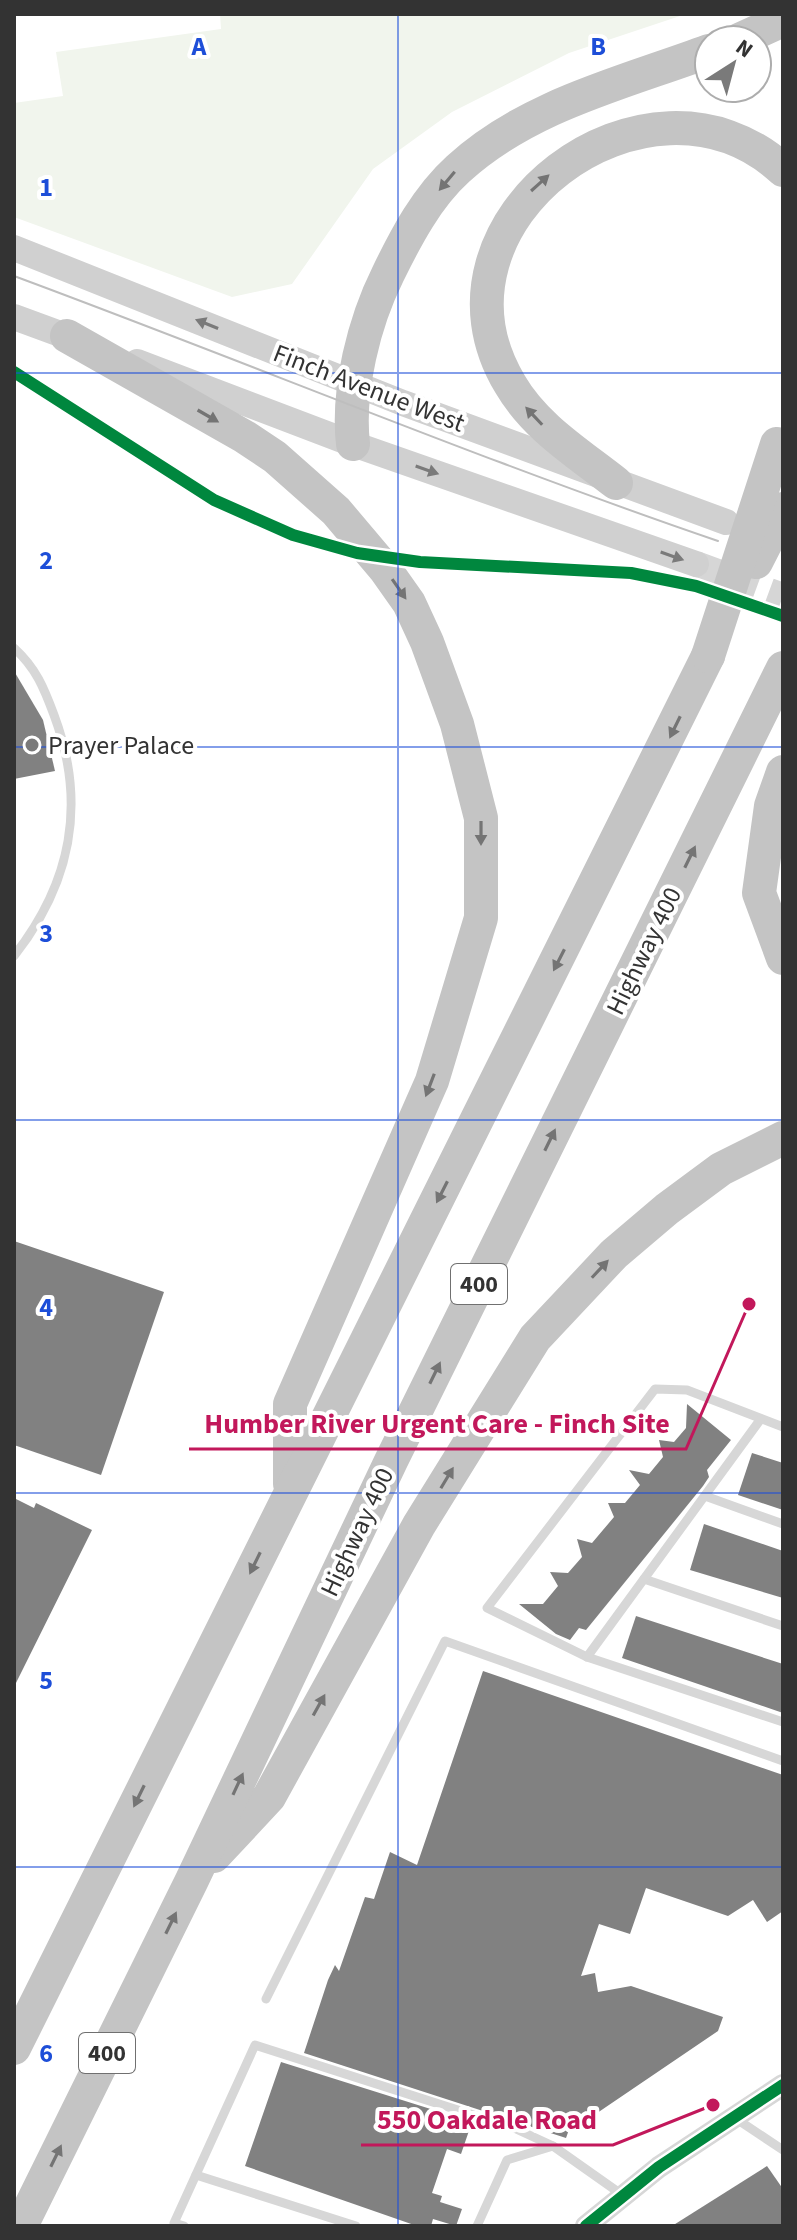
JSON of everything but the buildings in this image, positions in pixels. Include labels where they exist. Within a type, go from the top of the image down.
[{"type":"highway","points":[[353,444],[350,416],[366,325],[379,291],[427,205],[456,170],[492,141],[532,118],[597,90],[693,57]]},
{"type":"highway","points":[[616,483],[538,420],[508,382],[495,353],[488,322],[488,290],[495,255],[512,217],[531,191],[552,173],[590,150],[644,131],[674,126],[705,128],[735,137],[764,154],[783,170]]},
{"type":"highway","points":[[67,336],[245,437],[275,457],[336,511],[409,603],[457,724],[481,818],[481,918],[432,1081],[290,1404],[290,1493]]},
{"type":"highway","points":[[708,656],[780,435]]},
{"type":"highway","points":[[14,2048],[783,509]]},
{"type":"highway","name":"Highway 400","points":[[21,2226],[192,1880],[391,1461],[778,680]]},
{"type":"highway","points":[[783,772],[771,806],[759,893],[783,958]]},
{"type":"highway","points":[[192,1880],[269,1797],[419,1525],[535,1338],[614,1254],[667,1209],[721,1169],[783,1138]]},
{"type":"main road","name":"Finch Avenue West","points":[[14,248],[357,384],[726,522]]},
{"type":"main road","points":[[14,317],[353,444],[696,564]]},
{"type":"street","points":[[586,2226],[623,2195],[781,2089]]},
{"type":"lane","points":[[14,648],[38,674],[65,746],[73,821],[61,877],[33,932],[14,956]]},
{"type":"lane","points":[[783,1427],[687,1390],[655,1389],[487,1608],[587,1657],[783,1722]]},
{"type":"lane","points":[[587,1657],[760,1420]]},
{"type":"lane","points":[[705,1496],[783,1524]]},
{"type":"lane","points":[[644,1579],[783,1626]]},
{"type":"lane","points":[[266,1999],[445,1641],[783,1761]]},
{"type":"lane","points":[[184,2226],[174,2223],[255,2045],[514,2128],[553,2146],[623,2195]]},
{"type":"lane","points":[[735,2118],[783,2150]]},
{"type":"lane","points":[[477,2226],[507,2160],[553,2146]]},
{"type":"lane","points":[[196,2175],[356,2226]]},
{"type":"shaded area","points":[[220,14],[686,14],[569,53],[452,112],[373,169],[292,284],[232,297],[14,217],[14,103],[63,96],[56,52],[221,29]]},
{"type":"tunnel","points":[[696,564],[783,596]]},
{"type":"tram line","points":[[14,276],[541,478],[718,541]]},
{"type":"cycle path","points":[[14,372],[214,500],[293,535],[357,553],[420,562],[631,573],[696,586],[783,616]]},
{"type":"cycle path","points":[[586,2226],[659,2167],[783,2085]]},
{"type":"place","name":"Prayer Palace","points":[[32,745]]},
{"type":"place","name":"Humber River Urgent Care - Finch Site","points":[[749,1304]]},
{"type":"place","name":"550 Oakdale Road","points":[[713,2105]]}]
